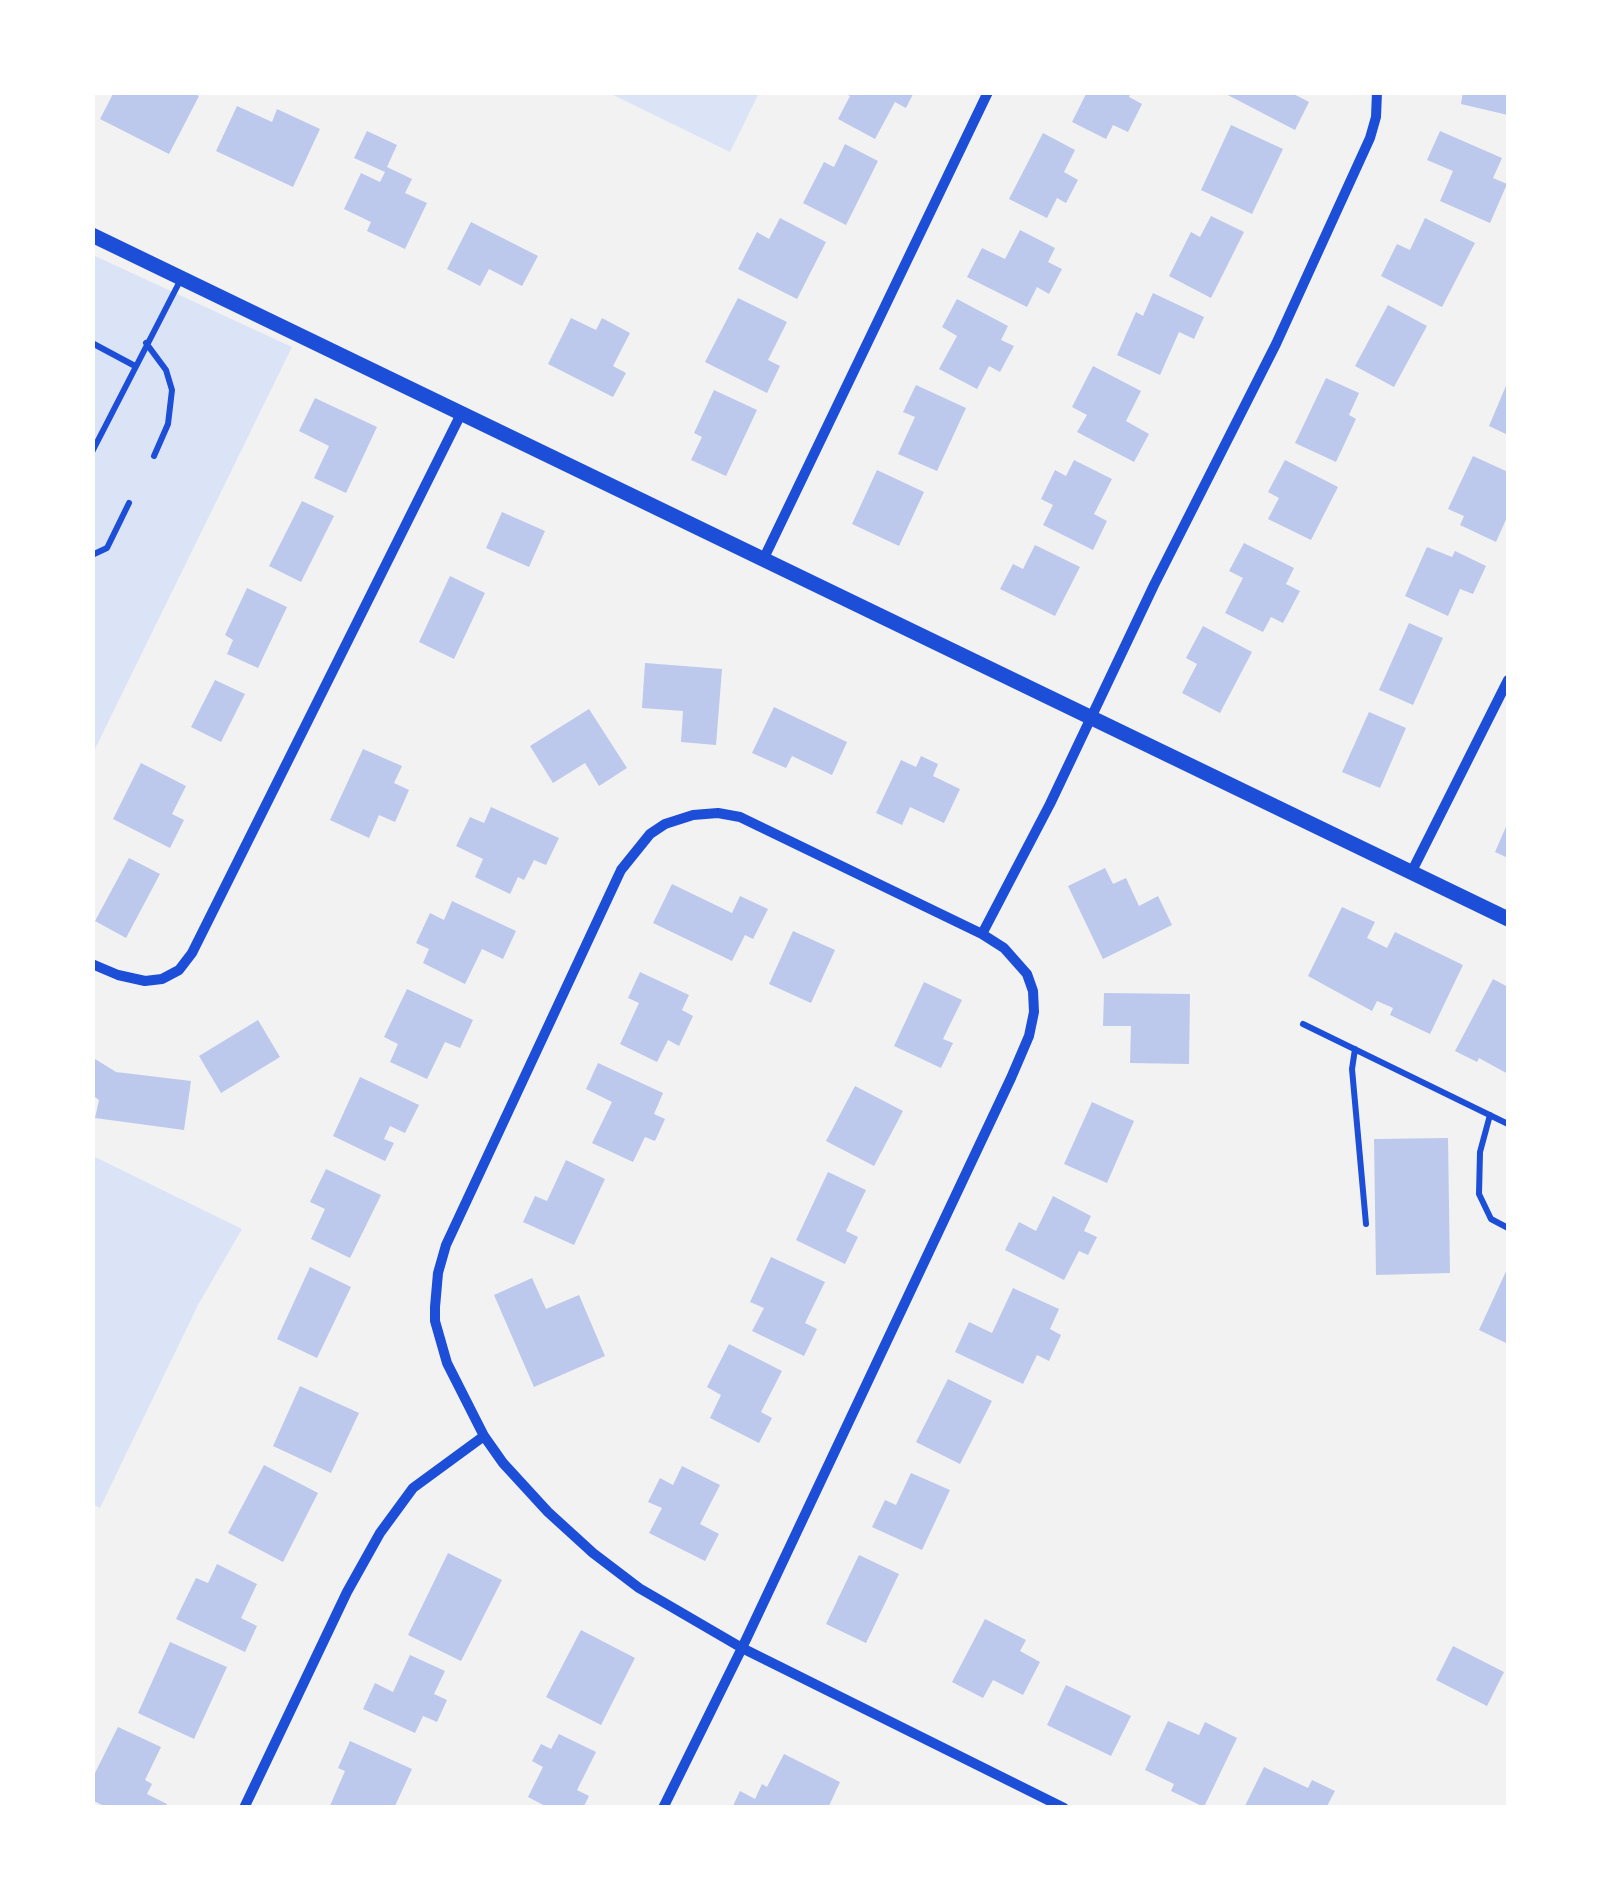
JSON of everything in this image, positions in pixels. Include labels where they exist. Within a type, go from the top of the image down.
[{"type":"street","points":[[763,560],[988,92]]},
{"type":"street","points":[[982,934],[1284,327],[1370,138],[1378,92]]},
{"type":"street","points":[[92,235],[1508,919]]},
{"type":"street","points":[[92,964],[118,976],[145,981],[178,970],[192,953],[461,414]]},
{"type":"street","points":[[1411,873],[1508,680]]},
{"type":"street","points":[[663,1808],[742,1648],[1017,1064],[1034,1012],[1033,992],[1026,974],[1004,948],[982,934],[740,817],[718,813],[693,815],[665,824],[650,834],[620,870],[446,1244],[438,1273],[435,1322],[447,1363],[484,1436],[503,1462],[548,1512],[639,1588],[742,1648],[1064,1808]]},
{"type":"street","points":[[244,1808],[347,1592],[380,1533],[412,1488],[484,1436]]},
{"type":"lane","points":[[92,452],[181,278]]},
{"type":"lane","points":[[92,343],[135,366]]},
{"type":"lane","points":[[146,343],[166,370],[172,390],[168,424],[154,456]]},
{"type":"lane","points":[[92,555],[107,548],[130,503]]},
{"type":"lane","points":[[1303,1024],[1508,1124]]},
{"type":"lane","points":[[1355,1049],[1352,1069],[1366,1224]]},
{"type":"lane","points":[[1490,1115],[1480,1152],[1478,1194],[1491,1219],[1508,1228]]},
{"type":"shaded area","points":[[759,92],[730,152],[609,93]]},
{"type":"shaded area","points":[[93,255],[292,347],[93,753]]},
{"type":"shaded area","points":[[93,1156],[242,1229],[198,1305],[100,1508],[92,1504]]},
{"type":"building","points":[[114,92],[191,92],[199,96],[169,154],[100,119]]},
{"type":"building","points":[[842,92],[914,92],[906,108],[895,102],[875,139],[838,119],[850,96]]},
{"type":"building","points":[[1087,92],[1131,92],[1129,97],[1142,104],[1128,132],[1113,125],[1106,139],[1072,122]]},
{"type":"building","points":[[1222,92],[1290,92],[1309,102],[1295,130]]},
{"type":"building","points":[[1463,92],[1508,92],[1508,115],[1461,104]]},
{"type":"building","points":[[237,106],[272,122],[277,109],[320,129],[293,187],[216,151]]},
{"type":"building","points":[[1231,125],[1283,149],[1252,214],[1201,190]]},
{"type":"building","points":[[367,131],[397,145],[387,167],[412,179],[405,193],[427,203],[405,249],[367,231],[371,222],[344,209],[361,173],[380,182],[385,172],[354,158]]},
{"type":"building","points":[[1440,131],[1502,158],[1493,178],[1507,184],[1490,223],[1440,201],[1453,171],[1427,160]]},
{"type":"building","points":[[1043,133],[1075,150],[1064,172],[1078,180],[1066,203],[1057,198],[1047,218],[1009,199]]},
{"type":"building","points":[[845,144],[878,161],[846,225],[803,203],[824,162],[834,167]]},
{"type":"building","points":[[1211,216],[1244,232],[1211,298],[1169,276],[1191,232],[1200,237]]},
{"type":"building","points":[[780,218],[826,242],[797,299],[738,269],[757,232],[769,239]]},
{"type":"building","points":[[1425,218],[1475,243],[1442,307],[1381,276],[1397,244],[1410,250]]},
{"type":"building","points":[[471,222],[538,256],[522,286],[489,269],[480,286],[447,269]]},
{"type":"building","points":[[1020,230],[1055,248],[1048,262],[1062,269],[1049,294],[1037,287],[1027,307],[967,277],[982,248],[1005,259]]},
{"type":"building","points":[[1153,293],[1204,317],[1194,339],[1179,332],[1160,375],[1117,355],[1136,312],[1143,316]]},
{"type":"building","points":[[738,298],[787,322],[768,360],[780,366],[767,393],[705,362]]},
{"type":"building","points":[[957,299],[1008,326],[1001,340],[1014,346],[1000,372],[989,366],[977,389],[939,369],[957,336],[942,327]]},
{"type":"building","points":[[1388,305],[1427,326],[1394,387],[1355,366]]},
{"type":"building","points":[[571,318],[596,330],[602,318],[630,333],[613,366],[626,373],[613,397],[548,364]]},
{"type":"building","points":[[1093,366],[1141,391],[1126,421],[1149,434],[1134,462],[1077,432],[1087,415],[1072,407]]},
{"type":"building","points":[[1326,378],[1359,393],[1349,415],[1356,419],[1336,462],[1295,443]]},
{"type":"building","points":[[1508,381],[1508,435],[1489,426]]},
{"type":"building","points":[[916,385],[966,408],[937,471],[898,454],[915,417],[903,412]]},
{"type":"building","points":[[714,390],[757,410],[726,476],[691,460],[702,437],[694,433]]},
{"type":"building","points":[[315,398],[377,427],[346,493],[314,478],[329,446],[299,431]]},
{"type":"building","points":[[1473,456],[1508,472],[1508,515],[1496,542],[1460,525],[1464,516],[1448,509]]},
{"type":"building","points":[[1074,460],[1112,479],[1094,514],[1107,521],[1093,550],[1043,525],[1053,505],[1041,499],[1055,470],[1066,476]]},
{"type":"building","points":[[1285,460],[1338,487],[1311,540],[1268,519],[1279,498],[1268,492]]},
{"type":"building","points":[[877,470],[924,492],[899,546],[852,524]]},
{"type":"building","points":[[302,501],[334,516],[301,582],[269,566]]},
{"type":"building","points":[[502,512],[545,531],[529,567],[486,548]]},
{"type":"building","points":[[1244,543],[1294,568],[1286,584],[1300,591],[1283,623],[1271,617],[1263,632],[1225,613],[1243,578],[1229,571]]},
{"type":"building","points":[[1035,545],[1080,567],[1055,616],[1000,589],[1013,564],[1023,569]]},
{"type":"building","points":[[1427,547],[1452,557],[1455,551],[1486,566],[1473,594],[1460,589],[1448,616],[1405,596]]},
{"type":"building","points":[[450,576],[485,593],[454,659],[419,642]]},
{"type":"building","points":[[247,588],[287,607],[258,668],[227,654],[233,640],[225,635]]},
{"type":"building","points":[[1409,623],[1443,638],[1413,705],[1379,690]]},
{"type":"building","points":[[1203,626],[1252,652],[1220,713],[1182,693],[1197,664],[1186,658]]},
{"type":"building","points":[[645,663],[722,669],[716,745],[681,742],[683,711],[642,708]]},
{"type":"building","points":[[215,680],[245,694],[221,742],[191,727]]},
{"type":"building","points":[[774,707],[847,742],[832,775],[792,756],[786,768],[752,753]]},
{"type":"building","points":[[589,709],[627,768],[599,786],[585,763],[553,783],[530,746]]},
{"type":"building","points":[[1369,712],[1406,728],[1380,788],[1342,772]]},
{"type":"building","points":[[363,749],[402,766],[394,783],[409,790],[395,822],[379,815],[369,838],[330,820]]},
{"type":"building","points":[[921,756],[938,764],[933,776],[960,789],[944,823],[910,807],[902,825],[876,813],[901,760],[916,767]]},
{"type":"building","points":[[141,763],[186,786],[172,814],[184,820],[170,848],[113,819]]},
{"type":"building","points":[[491,807],[559,838],[546,865],[534,860],[524,880],[518,877],[510,894],[475,877],[483,859],[456,846],[470,817],[484,823]]},
{"type":"building","points":[[1508,822],[1508,858],[1495,852]]},
{"type":"building","points":[[129,858],[160,874],[126,938],[95,921]]},
{"type":"building","points":[[1105,868],[1113,884],[1126,878],[1139,906],[1158,896],[1172,925],[1103,959],[1068,886]]},
{"type":"building","points":[[672,884],[732,913],[740,896],[768,909],[753,939],[745,935],[732,961],[653,923]]},
{"type":"building","points":[[452,901],[516,931],[503,959],[482,949],[465,984],[423,963],[429,949],[416,943],[430,913],[444,920]]},
{"type":"building","points":[[1342,907],[1375,922],[1367,938],[1387,948],[1395,932],[1463,965],[1430,1034],[1390,1015],[1393,1008],[1377,1001],[1372,1011],[1308,976]]},
{"type":"building","points":[[793,931],[835,950],[811,1003],[769,984]]},
{"type":"building","points":[[640,972],[689,995],[682,1010],[693,1016],[679,1046],[668,1040],[657,1062],[620,1044],[639,1003],[628,998]]},
{"type":"building","points":[[1493,979],[1508,987],[1508,1074],[1479,1058],[1477,1062],[1455,1051]]},
{"type":"building","points":[[924,982],[962,1000],[943,1039],[953,1043],[941,1068],[894,1046]]},
{"type":"building","points":[[407,989],[473,1020],[460,1048],[445,1042],[427,1079],[390,1062],[398,1044],[384,1037]]},
{"type":"building","points":[[1104,993],[1190,994],[1189,1064],[1130,1063],[1131,1026],[1103,1026]]},
{"type":"building","points":[[258,1020],[280,1057],[221,1093],[199,1056]]},
{"type":"building","points":[[92,1057],[116,1072],[191,1081],[184,1130],[95,1118],[99,1100],[92,1095]]},
{"type":"building","points":[[598,1063],[663,1093],[654,1114],[665,1119],[655,1141],[645,1137],[633,1162],[592,1143],[612,1102],[586,1089]]},
{"type":"building","points":[[360,1077],[419,1105],[405,1133],[390,1126],[384,1139],[394,1143],[385,1161],[333,1136]]},
{"type":"building","points":[[855,1086],[903,1111],[874,1166],[826,1141]]},
{"type":"building","points":[[1092,1102],[1134,1121],[1107,1183],[1064,1164]]},
{"type":"building","points":[[1448,1138],[1450,1273],[1376,1275],[1374,1139]]},
{"type":"building","points":[[566,1160],[605,1179],[574,1245],[523,1222],[535,1196],[547,1201]]},
{"type":"building","points":[[326,1169],[381,1195],[350,1258],[311,1239],[325,1209],[310,1202]]},
{"type":"building","points":[[828,1172],[866,1190],[846,1231],[858,1237],[845,1264],[796,1240]]},
{"type":"building","points":[[1053,1196],[1091,1216],[1084,1231],[1097,1237],[1088,1255],[1079,1251],[1064,1280],[1005,1250],[1019,1222],[1036,1231]]},
{"type":"building","points":[[771,1257],[825,1282],[805,1323],[817,1329],[804,1356],[752,1331],[764,1308],[750,1302]]},
{"type":"building","points":[[310,1267],[351,1287],[317,1358],[277,1339]]},
{"type":"building","points":[[1508,1267],[1508,1344],[1479,1330]]},
{"type":"building","points":[[532,1278],[546,1309],[579,1295],[605,1356],[534,1387],[494,1295]]},
{"type":"building","points":[[1013,1288],[1059,1309],[1050,1329],[1061,1335],[1049,1361],[1037,1355],[1023,1384],[955,1352],[969,1322],[992,1333]]},
{"type":"building","points":[[729,1344],[782,1371],[761,1412],[772,1418],[759,1443],[710,1418],[721,1395],[707,1387]]},
{"type":"building","points":[[948,1379],[992,1401],[960,1464],[916,1442]]},
{"type":"building","points":[[300,1386],[359,1413],[331,1473],[273,1446]]},
{"type":"building","points":[[264,1465],[318,1493],[283,1562],[228,1533]]},
{"type":"building","points":[[682,1466],[720,1485],[700,1524],[719,1534],[705,1561],[649,1533],[662,1508],[648,1502],[660,1478],[673,1485]]},
{"type":"building","points":[[911,1473],[950,1490],[922,1550],[872,1527],[885,1500],[896,1505]]},
{"type":"building","points":[[448,1553],[502,1580],[461,1661],[408,1635]]},
{"type":"building","points":[[859,1555],[899,1574],[866,1643],[826,1624]]},
{"type":"building","points":[[217,1564],[257,1584],[241,1618],[257,1626],[245,1652],[176,1619],[196,1578],[208,1583]]},
{"type":"building","points":[[985,1619],[1026,1640],[1020,1651],[1040,1662],[1023,1695],[993,1680],[983,1698],[952,1682]]},
{"type":"building","points":[[581,1630],[635,1658],[601,1725],[546,1697]]},
{"type":"building","points":[[170,1642],[227,1667],[194,1739],[138,1713]]},
{"type":"building","points":[[1453,1646],[1504,1672],[1487,1706],[1436,1680]]},
{"type":"building","points":[[410,1655],[445,1671],[434,1694],[447,1700],[437,1722],[423,1716],[415,1733],[363,1709],[375,1683],[393,1692]]},
{"type":"building","points":[[1066,1685],[1131,1716],[1111,1756],[1047,1725]]},
{"type":"building","points":[[1168,1721],[1199,1735],[1205,1722],[1237,1738],[1204,1807],[1171,1791],[1174,1784],[1145,1770]]},
{"type":"building","points":[[118,1727],[161,1747],[145,1780],[152,1784],[147,1794],[167,1804],[165,1808],[108,1808],[92,1800],[92,1779]]},
{"type":"building","points":[[559,1734],[596,1752],[577,1790],[589,1796],[583,1808],[549,1808],[528,1797],[543,1767],[532,1761],[541,1744],[551,1749]]},
{"type":"building","points":[[350,1741],[412,1769],[394,1808],[329,1808],[345,1771],[338,1768]]},
{"type":"building","points":[[784,1754],[840,1782],[828,1808],[732,1808],[740,1791],[755,1799],[762,1784],[767,1787]]},
{"type":"building","points":[[1264,1767],[1308,1788],[1312,1780],[1335,1791],[1326,1808],[1244,1808]]}]
